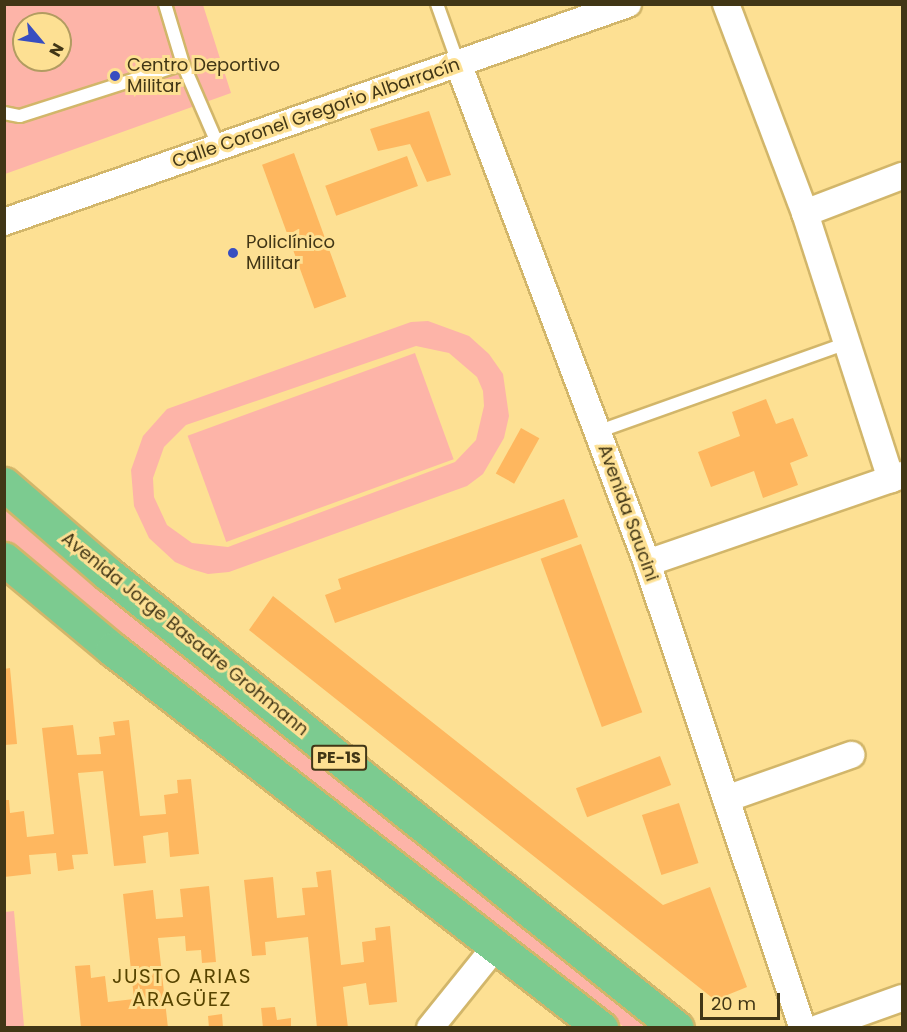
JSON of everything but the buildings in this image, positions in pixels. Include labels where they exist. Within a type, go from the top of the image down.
[{"type":"highway","name":"Avenida Jorge Basadre Grohmann","points":[[4,484],[107,573],[677,1028]]},
{"type":"highway","name":"PE-1S","points":[[4,559],[112,649],[601,1028]]},
{"type":"street","name":"Calle Coronel Gregorio Albarracín","points":[[4,222],[628,4]]},
{"type":"street","points":[[647,564],[897,477],[848,343],[805,213],[726,4]]},
{"type":"street","name":"Avenida Saucini","points":[[458,63],[647,564],[803,1028]]},
{"type":"street","points":[[805,213],[903,176]]},
{"type":"street","points":[[726,800],[851,755]]},
{"type":"street","points":[[430,1028],[496,946]]},
{"type":"street","points":[[818,1028],[903,998]]},
{"type":"lane","points":[[165,4],[183,64],[219,147]]},
{"type":"lane","name":"Avenida Saucini","points":[[437,4],[458,63]]},
{"type":"lane","points":[[4,113],[20,116],[183,64]]},
{"type":"lane","points":[[597,432],[848,343]]},
{"type":"shaded area","name":"Centro Deportivo Militar","points":[[4,5],[203,5],[231,93],[5,174]]},
{"type":"shaded area","points":[[428,321],[469,336],[489,354],[503,374],[509,416],[504,438],[483,474],[467,486],[229,572],[208,574],[191,569],[175,562],[149,538],[134,506],[131,470],[143,436],[167,409],[411,322]],"holes":[[[416,346],[449,353],[477,377],[483,391],[484,406],[476,440],[455,462],[228,547],[192,543],[167,525],[154,497],[153,478],[164,447],[186,425]]]},
{"type":"shaded area","points":[[415,353],[454,459],[226,542],[188,436]]},
{"type":"shaded area","points":[[4,505],[165,639],[653,1027],[624,1027],[100,620],[5,541]]},
{"type":"shaded area","points":[[14,911],[24,1026],[5,1027],[5,912]]},
{"type":"place","name":"Centro Deportivo Militar","points":[[115,76]]},
{"type":"place","name":"Policlínico Militar","points":[[233,253]]},
{"type":"district","name":"JUSTO ARIAS ARAGÜEZ","points":[[182,988]]}]
